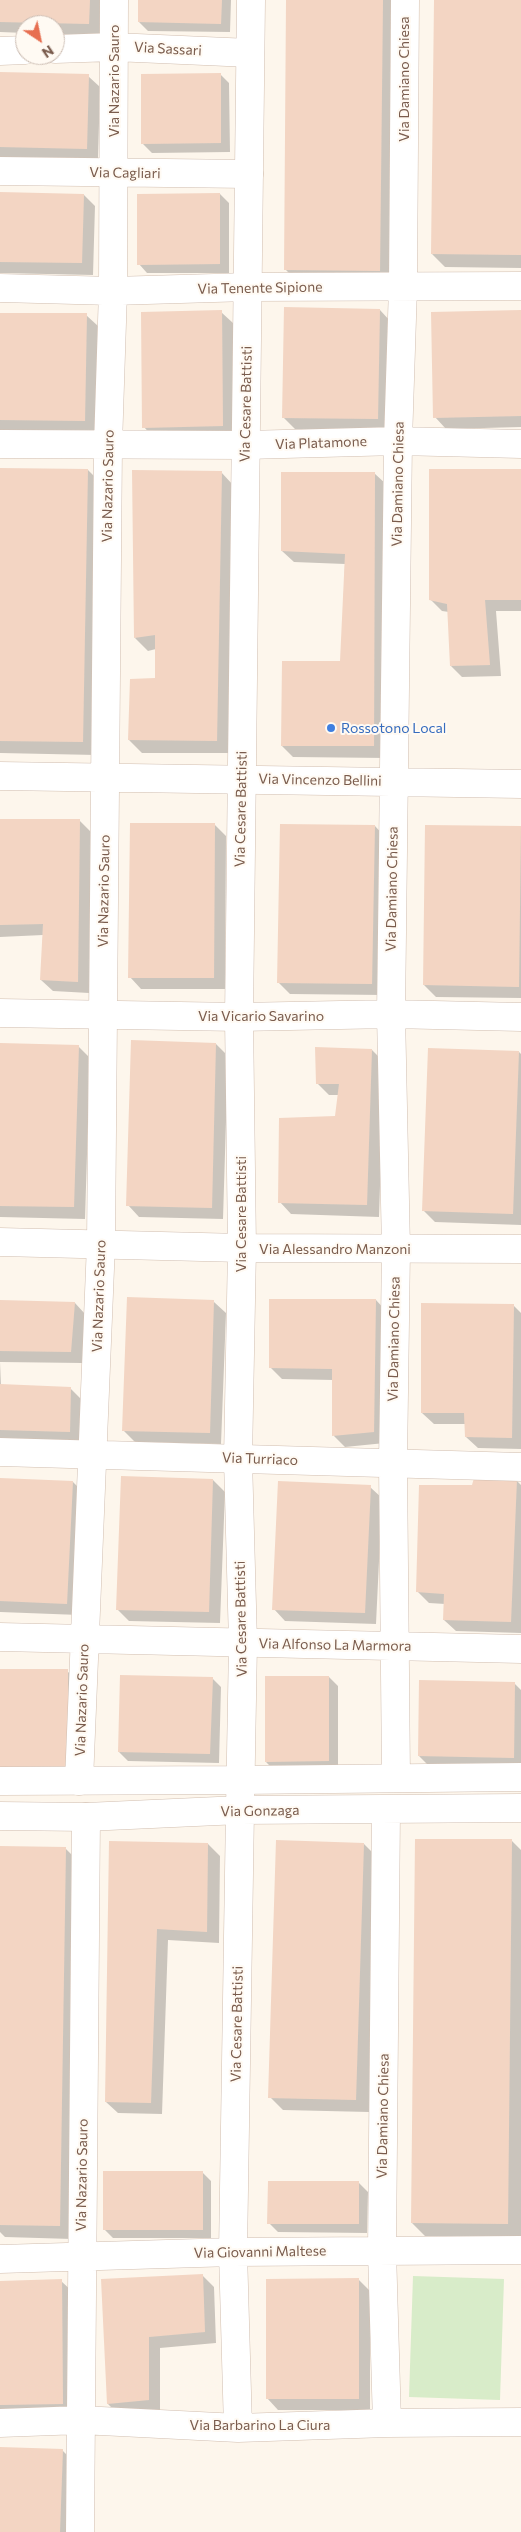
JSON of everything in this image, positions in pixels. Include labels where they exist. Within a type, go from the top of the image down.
[{"type":"street","name":"Via Nazario Sauro","points":[[79,1781],[101,1244],[108,446],[113,291],[114,0]]},
{"type":"street","name":"Via Cesare Battisti","points":[[238,2428],[233,2252],[239,1780],[243,1643],[238,1459],[242,1248],[239,1017],[251,0]]},
{"type":"street","name":"Via Damiano Chiesa","points":[[396,1778],[393,1646],[393,1462],[396,1249],[391,1014],[398,441],[403,288],[405,0]]},
{"type":"street","name":"Via Sassari","points":[[65,49],[114,47],[250,53]]},
{"type":"street","points":[[0,51],[15,50]]},
{"type":"street","name":"Via Cagliari","points":[[0,171],[249,174]]},
{"type":"street","name":"Via Tenente Sipione","points":[[0,288],[113,291],[248,287],[403,288],[521,286]]},
{"type":"street","name":"Via Platamone","points":[[0,444],[108,446],[246,445],[398,441],[521,444]]},
{"type":"street","name":"Via Vincenzo Bellini","points":[[0,776],[521,784]]},
{"type":"street","name":"Via Vicario Savarino","points":[[0,1014],[239,1017],[391,1014],[521,1017]]},
{"type":"street","name":"Via Alessandro Manzoni","points":[[0,1242],[242,1248],[521,1249]]},
{"type":"street","name":"Via Turriaco","points":[[0,1452],[93,1453],[521,1467]]},
{"type":"street","name":"Via Alfonso La Marmora","points":[[0,1637],[84,1641],[521,1649]]},
{"type":"street","points":[[0,1781],[521,1777]]},
{"type":"street","name":"Via Gonzaga","points":[[0,1816],[86,1818],[240,1810],[521,1808]]},
{"type":"street","name":"Via Damiano Chiesa","points":[[386,1810],[382,2251],[387,2423]]},
{"type":"street","name":"Via Nazario Sauro","points":[[80,2532],[86,1818]]},
{"type":"street","name":"Via Giovanni Maltese","points":[[0,2259],[81,2255],[233,2252],[521,2250]]},
{"type":"street","name":"Via Barbarino La Ciura","points":[[0,2423],[80,2420],[238,2428],[387,2423],[521,2422]]},
{"type":"green space","points":[[413,2276],[504,2279],[500,2400],[409,2397]]},
{"type":"building","points":[[0,0],[90,0],[89,24],[65,23],[65,15],[15,15],[15,22],[0,22]]},
{"type":"building","points":[[138,0],[222,0],[221,24],[138,22]]},
{"type":"building","points":[[286,0],[383,0],[380,271],[284,270]]},
{"type":"building","points":[[434,0],[521,0],[521,255],[431,254]]},
{"type":"building","points":[[0,72],[89,74],[87,149],[0,147]]},
{"type":"building","points":[[221,73],[221,143],[141,144],[141,74]]},
{"type":"building","points":[[0,192],[84,194],[82,263],[0,262]]},
{"type":"building","points":[[220,193],[220,264],[137,265],[137,194]]},
{"type":"building","points":[[284,307],[380,309],[378,419],[282,418]]},
{"type":"building","points":[[222,310],[223,426],[142,428],[141,312]]},
{"type":"building","points":[[521,310],[521,416],[433,418],[431,312]]},
{"type":"building","points":[[0,313],[87,313],[85,421],[0,420]]},
{"type":"building","points":[[0,468],[88,469],[83,742],[0,741]]},
{"type":"building","points":[[429,469],[521,469],[521,600],[485,600],[490,665],[450,666],[447,604],[429,600]]},
{"type":"building","points":[[132,470],[222,471],[217,741],[128,740],[130,679],[155,678],[155,635],[134,638]]},
{"type":"building","points":[[281,472],[375,472],[374,746],[281,746],[282,661],[340,661],[345,554],[281,551]]},
{"type":"building","points":[[0,819],[80,819],[78,982],[40,980],[43,924],[0,925]]},
{"type":"building","points":[[130,823],[215,823],[214,978],[128,978]]},
{"type":"building","points":[[280,824],[375,825],[372,984],[277,983]]},
{"type":"building","points":[[425,825],[521,826],[519,987],[423,985]]},
{"type":"building","points":[[131,1040],[216,1043],[212,1208],[126,1206]]},
{"type":"building","points":[[0,1043],[79,1045],[74,1207],[0,1206]]},
{"type":"building","points":[[315,1047],[372,1049],[367,1205],[278,1203],[279,1118],[335,1116],[339,1084],[316,1084]]},
{"type":"building","points":[[428,1048],[519,1051],[513,1214],[422,1211]]},
{"type":"building","points":[[127,1297],[214,1300],[210,1433],[122,1431]]},
{"type":"building","points":[[269,1299],[376,1299],[374,1432],[332,1436],[332,1369],[269,1368]]},
{"type":"building","points":[[0,1300],[75,1302],[71,1352],[0,1351]]},
{"type":"building","points":[[421,1303],[514,1304],[512,1438],[465,1437],[464,1413],[421,1413]]},
{"type":"building","points":[[0,1384],[71,1387],[70,1432],[0,1430]]},
{"type":"building","points":[[121,1476],[213,1479],[209,1612],[116,1610]]},
{"type":"building","points":[[0,1478],[73,1481],[67,1604],[0,1601]]},
{"type":"building","points":[[474,1478],[517,1479],[511,1622],[443,1620],[444,1594],[416,1592],[419,1485],[472,1485]]},
{"type":"building","points":[[278,1481],[371,1485],[365,1613],[272,1610]]},
{"type":"building","points":[[0,1669],[68,1669],[68,1769],[0,1769]]},
{"type":"building","points":[[120,1675],[213,1677],[210,1754],[118,1752]]},
{"type":"building","points":[[265,1676],[329,1676],[329,1761],[265,1762]]},
{"type":"building","points":[[419,1680],[515,1682],[514,1758],[418,1756]]},
{"type":"building","points":[[415,1839],[512,1839],[508,2224],[411,2223]]},
{"type":"building","points":[[276,1840],[364,1843],[356,2100],[268,2098]]},
{"type":"building","points":[[109,1841],[208,1843],[207,1932],[157,1929],[151,2103],[105,2102]]},
{"type":"building","points":[[0,1846],[66,1847],[60,2226],[0,2225]]},
{"type":"building","points":[[103,2171],[203,2171],[203,2230],[103,2230]]},
{"type":"building","points":[[268,2181],[359,2181],[359,2224],[267,2224]]},
{"type":"building","points":[[203,2274],[205,2332],[149,2337],[149,2400],[107,2404],[101,2279]]},
{"type":"building","points":[[359,2278],[359,2399],[266,2399],[266,2279]]},
{"type":"building","points":[[62,2279],[63,2404],[0,2405],[0,2281]]},
{"type":"building","points":[[0,2447],[63,2449],[60,2532],[0,2532]]},
{"type":"place","name":"Rossotono Local","points":[[331,728]]}]
